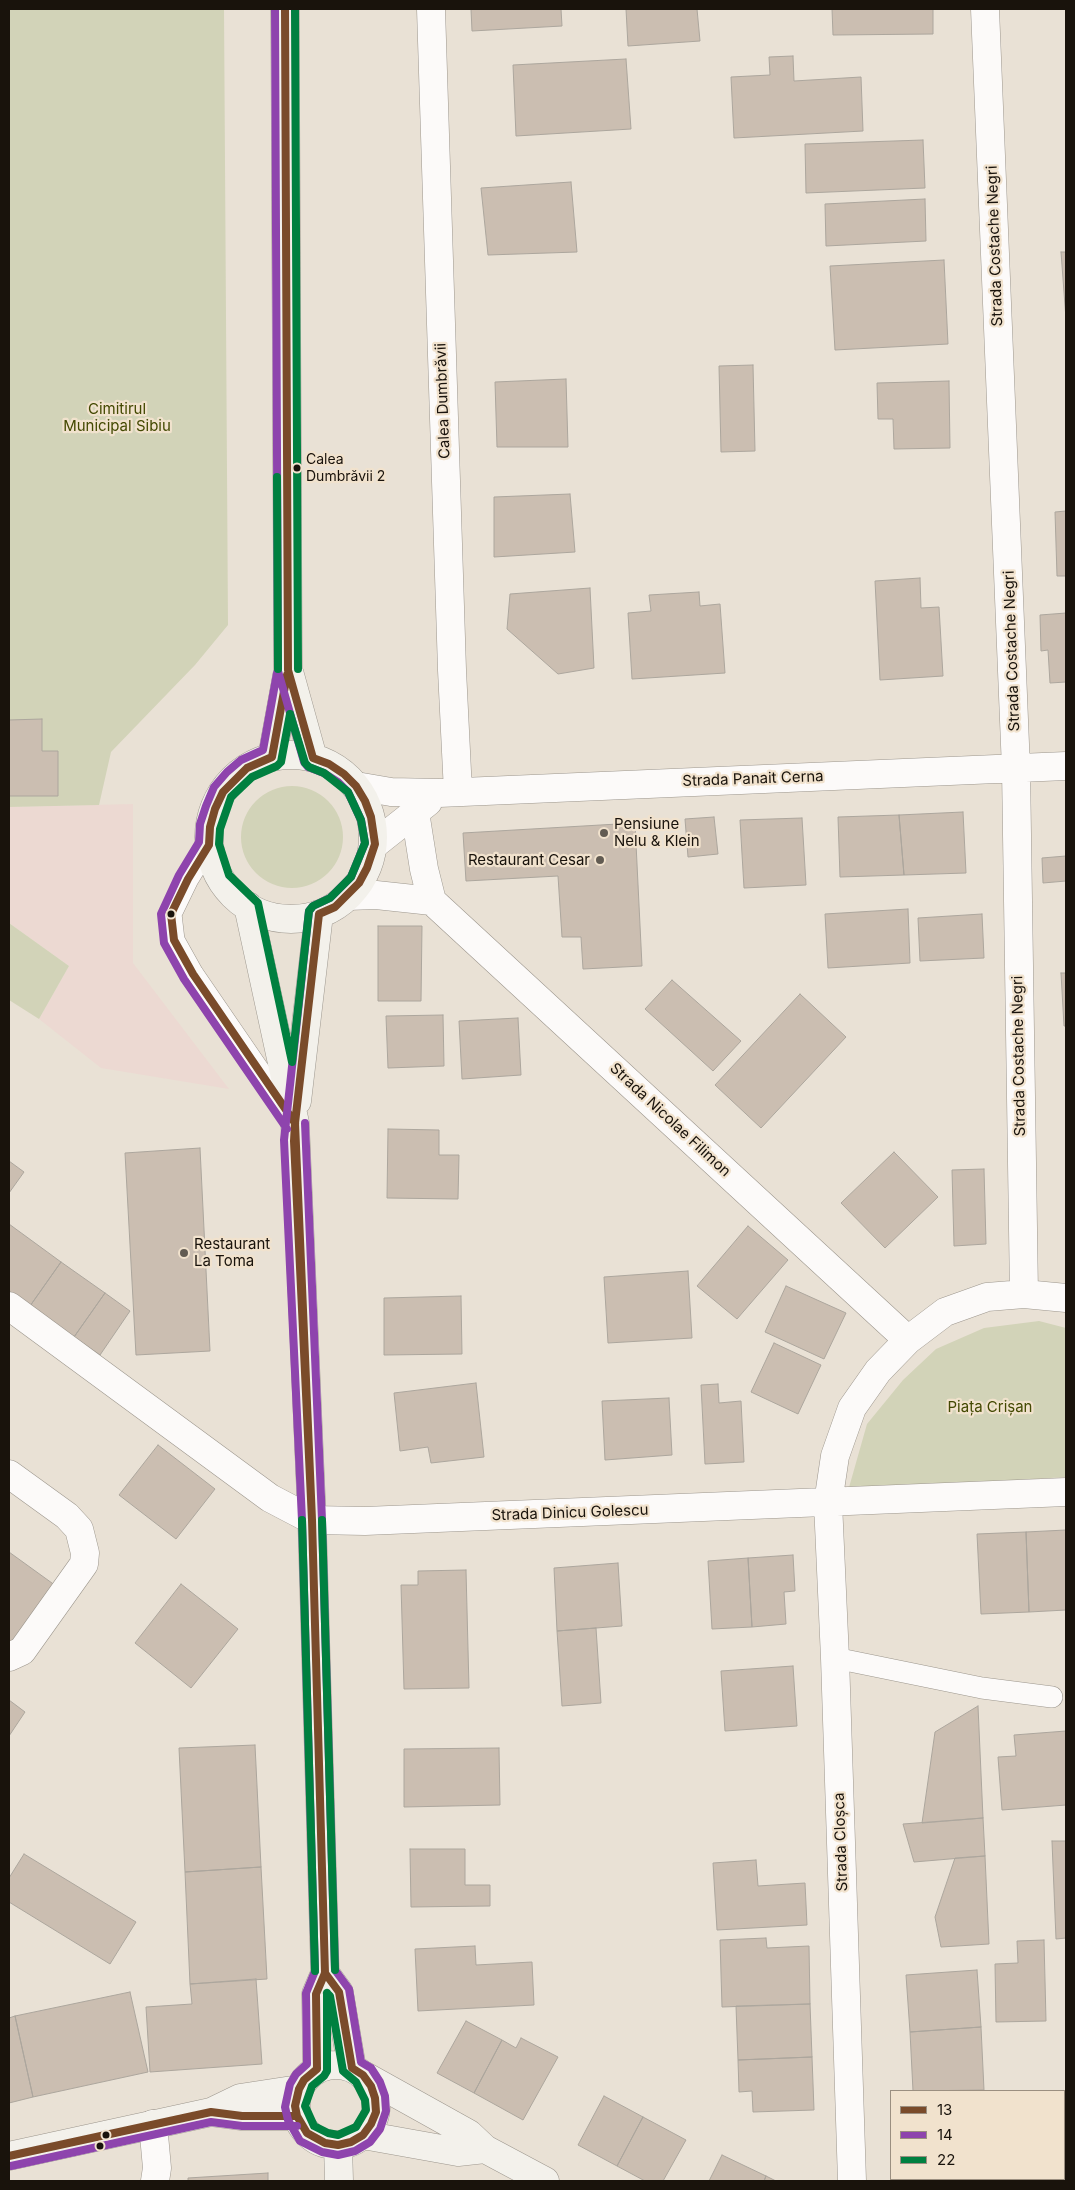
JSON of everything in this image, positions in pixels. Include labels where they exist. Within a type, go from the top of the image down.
[{"type":"main road","points":[[272,758],[288,670],[286,9]]},
{"type":"main road","points":[[288,670],[313,758]]},
{"type":"main road","points":[[296,755],[313,758],[330,764],[356,786],[365,801],[371,817],[375,844],[368,868],[359,883],[348,896],[334,907],[319,914],[295,919],[270,917],[248,906],[221,881],[214,865],[209,845],[210,827],[215,809],[223,792],[234,778],[247,768],[272,758],[296,755]]},
{"type":"main road","points":[[248,906],[294,1123],[312,1520],[325,1973],[316,1994],[317,2069]]},
{"type":"main road","points":[[294,1123],[319,914]]},
{"type":"main road","points":[[325,1973],[339,1992],[358,2072],[371,2086],[375,2098],[376,2112],[371,2124],[350,2140],[339,2181]]},
{"type":"main road","points":[[485,2149],[458,2152],[350,2140],[325,2143],[315,2139],[302,2126],[297,2116],[295,2106],[299,2089],[304,2080],[317,2069],[339,2064],[358,2072],[469,2134],[485,2149],[545,2181]]},
{"type":"main road","points":[[9,2156],[211,2112],[240,2098],[299,2089]]},
{"type":"main road","points":[[211,2112],[242,2116],[297,2116]]},
{"type":"street","name":"Calea Dumbrăvii","points":[[431,9],[451,660],[449,793]]},
{"type":"street","name":"Strada Costache Negri","points":[[985,9],[1016,768],[1024,1294]]},
{"type":"street","name":"Strada Panait Cerna","points":[[356,786],[390,792],[449,793],[1066,766]]},
{"type":"street","points":[[375,844],[415,812],[449,793]]},
{"type":"street","points":[[348,896],[376,895],[432,900],[424,869],[415,812]]},
{"type":"street","name":"Strada Nicolae Filimon","points":[[432,900],[908,1340]]},
{"type":"street","points":[[1066,1298],[1024,1294],[987,1297],[945,1312],[908,1340],[878,1371],[852,1408],[835,1456],[828,1503],[1066,1492]]},
{"type":"street","points":[[9,1306],[270,1498],[312,1520]]},
{"type":"street","points":[[9,1474],[66,1516],[79,1529],[85,1554],[84,1564],[22,1651],[9,1657]]},
{"type":"street","name":"Strada Dinicu Golescu","points":[[312,1520],[365,1521],[828,1503]]},
{"type":"street","name":"Strada Cloșca","points":[[828,1503],[835,1658],[852,2181]]},
{"type":"street","points":[[153,2124],[157,2168],[155,2181]]},
{"type":"lane","points":[[209,845],[188,879],[171,914],[174,940],[192,974],[294,1123]]},
{"type":"lane","points":[[835,1658],[982,1688],[1052,1697]]},
{"type":"shaded area","points":[[133,804],[133,963],[229,1089],[101,1068],[39,1019],[69,966],[9,923],[9,807]]},
{"type":"green space","name":"Cimitirul Municipal Sibiu","points":[[9,9],[224,9],[228,625],[195,665],[111,752],[99,805],[9,807]]},
{"type":"green space","points":[[292,786],[312,789],[321,794],[335,808],[340,817],[343,837],[340,857],[335,866],[321,880],[312,885],[292,888],[272,885],[263,880],[249,866],[244,857],[241,837],[244,817],[249,808],[263,794],[272,789]]},
{"type":"green space","points":[[9,923],[69,966],[39,1019],[9,1000]]},
{"type":"green space","name":"Piața Crișan","points":[[1039,1321],[1066,1328],[1066,1477],[848,1491],[867,1424],[903,1380],[936,1349],[984,1328]]},
{"type":"building","points":[[471,9],[561,9],[562,26],[472,31]]},
{"type":"building","points":[[626,9],[697,9],[700,41],[628,46]]},
{"type":"building","points":[[832,9],[933,9],[933,34],[833,35]]},
{"type":"building","points":[[793,56],[794,81],[861,77],[863,131],[734,138],[731,77],[770,75],[769,57]]},
{"type":"building","points":[[626,59],[631,129],[516,136],[513,65]]},
{"type":"building","points":[[923,140],[925,188],[806,193],[805,144]]},
{"type":"building","points":[[571,182],[577,252],[488,255],[481,188]]},
{"type":"building","points":[[925,199],[926,241],[826,246],[825,204]]},
{"type":"building","points":[[1061,252],[1066,252],[1066,319]]},
{"type":"building","points":[[944,260],[948,344],[835,350],[830,266]]},
{"type":"building","points":[[753,365],[755,451],[721,452],[719,366]]},
{"type":"building","points":[[566,379],[568,447],[497,447],[495,382]]},
{"type":"building","points":[[949,381],[950,448],[894,449],[893,419],[878,419],[877,383]]},
{"type":"building","points":[[570,494],[575,552],[494,557],[494,497]]},
{"type":"building","points":[[1066,511],[1066,576],[1057,576],[1055,512]]},
{"type":"building","points":[[920,578],[921,608],[939,607],[943,676],[880,680],[875,581]]},
{"type":"building","points":[[590,588],[594,668],[558,674],[507,629],[510,594]]},
{"type":"building","points":[[699,592],[700,606],[720,604],[725,673],[632,679],[628,613],[651,611],[649,595]]},
{"type":"building","points":[[1066,613],[1066,682],[1050,683],[1048,650],[1041,651],[1040,615]]},
{"type":"building","points":[[42,719],[42,751],[58,751],[58,796],[9,796],[9,720]]},
{"type":"building","points":[[963,812],[966,873],[904,875],[899,815]]},
{"type":"building","points":[[899,815],[904,875],[840,877],[838,817]]},
{"type":"building","points":[[714,817],[718,854],[688,857],[685,819]]},
{"type":"building","points":[[802,818],[806,885],[744,888],[740,820]]},
{"type":"building","points":[[635,823],[642,966],[583,969],[581,937],[562,937],[558,876],[466,881],[463,833]]},
{"type":"building","points":[[1066,856],[1066,881],[1043,883],[1042,858]]},
{"type":"building","points":[[908,909],[910,963],[828,968],[825,914]]},
{"type":"building","points":[[982,914],[984,958],[920,961],[918,918]]},
{"type":"building","points":[[378,926],[422,926],[421,1001],[378,1001]]},
{"type":"building","points":[[1061,973],[1066,973],[1066,1026],[1064,1026]]},
{"type":"building","points":[[672,980],[741,1041],[713,1071],[645,1009]]},
{"type":"building","points":[[800,994],[846,1037],[761,1128],[715,1085]]},
{"type":"building","points":[[443,1015],[444,1066],[388,1068],[386,1016]]},
{"type":"building","points":[[518,1018],[521,1075],[462,1079],[459,1021]]},
{"type":"building","points":[[388,1129],[439,1130],[439,1155],[459,1155],[458,1199],[387,1198]]},
{"type":"building","points":[[200,1148],[210,1351],[136,1355],[125,1153]]},
{"type":"building","points":[[894,1152],[938,1197],[885,1248],[841,1203]]},
{"type":"building","points":[[9,1161],[24,1172],[9,1193]]},
{"type":"building","points":[[984,1169],[986,1244],[954,1246],[952,1170]]},
{"type":"building","points":[[9,1224],[61,1262],[30,1306],[9,1291]]},
{"type":"building","points":[[748,1226],[788,1260],[737,1319],[697,1286]]},
{"type":"building","points":[[61,1262],[105,1293],[74,1337],[30,1306]]},
{"type":"building","points":[[688,1271],[692,1338],[608,1343],[604,1277]]},
{"type":"building","points":[[786,1286],[846,1313],[824,1359],[765,1332]]},
{"type":"building","points":[[105,1293],[130,1311],[100,1355],[74,1337]]},
{"type":"building","points":[[461,1296],[462,1354],[384,1355],[384,1298]]},
{"type":"building","points":[[774,1343],[821,1365],[798,1414],[751,1392]]},
{"type":"building","points":[[476,1383],[484,1457],[431,1463],[428,1447],[400,1451],[394,1393]]},
{"type":"building","points":[[718,1384],[719,1403],[741,1401],[744,1462],[705,1464],[701,1385]]},
{"type":"building","points":[[669,1398],[672,1455],[605,1460],[602,1401]]},
{"type":"building","points":[[158,1445],[215,1489],[176,1539],[119,1495]]},
{"type":"building","points":[[1066,1530],[1066,1610],[1029,1612],[1026,1532]]},
{"type":"building","points":[[1026,1532],[1029,1612],[981,1614],[977,1534]]},
{"type":"building","points":[[9,1552],[63,1591],[9,1653]]},
{"type":"building","points":[[793,1555],[795,1591],[784,1592],[786,1624],[752,1627],[748,1558]]},
{"type":"building","points":[[748,1558],[752,1627],[712,1629],[708,1561]]},
{"type":"building","points":[[618,1563],[622,1626],[557,1631],[554,1568]]},
{"type":"building","points":[[466,1570],[469,1688],[404,1689],[401,1585],[418,1585],[418,1571]]},
{"type":"building","points":[[181,1584],[238,1629],[191,1688],[135,1643]]},
{"type":"building","points":[[596,1628],[601,1703],[562,1706],[557,1631]]},
{"type":"building","points":[[793,1666],[797,1726],[725,1731],[721,1671]]},
{"type":"building","points":[[9,1700],[25,1712],[9,1736]]},
{"type":"building","points":[[978,1706],[983,1818],[922,1823],[935,1732]]},
{"type":"building","points":[[1066,1731],[1066,1805],[1002,1810],[998,1757],[1016,1756],[1014,1735]]},
{"type":"building","points":[[255,1745],[261,1867],[185,1872],[179,1748]]},
{"type":"building","points":[[499,1748],[500,1805],[404,1807],[404,1749]]},
{"type":"building","points":[[983,1818],[985,1856],[914,1862],[903,1824]]},
{"type":"building","points":[[1052,1841],[1066,1841],[1066,1938],[1056,1939]]},
{"type":"building","points":[[410,1849],[465,1849],[465,1885],[490,1885],[490,1906],[411,1907]]},
{"type":"building","points":[[24,1854],[136,1922],[110,1964],[9,1902],[9,1878]]},
{"type":"building","points":[[985,1856],[989,1944],[941,1947],[935,1917],[955,1858]]},
{"type":"building","points":[[756,1860],[758,1886],[805,1883],[807,1925],[717,1930],[713,1863]]},
{"type":"building","points":[[261,1867],[267,1979],[190,1984],[185,1872]]},
{"type":"building","points":[[766,1938],[767,1948],[809,1946],[810,2004],[722,2007],[720,1940]]},
{"type":"building","points":[[1044,1940],[1046,2021],[996,2022],[995,1964],[1018,1963],[1017,1941]]},
{"type":"building","points":[[475,1946],[476,1965],[532,1962],[534,2005],[418,2011],[415,1949]]},
{"type":"building","points":[[977,1970],[981,2027],[910,2032],[906,1975]]},
{"type":"building","points":[[256,1979],[262,2064],[150,2072],[146,2007],[192,2004],[190,1984]]},
{"type":"building","points":[[130,1992],[148,2072],[33,2097],[15,2016]]},
{"type":"building","points":[[810,2004],[812,2057],[738,2060],[736,2006]]},
{"type":"building","points":[[15,2016],[33,2097],[9,2103],[9,2018]]},
{"type":"building","points":[[466,2021],[502,2040],[474,2093],[437,2073]]},
{"type":"building","points":[[981,2027],[984,2090],[913,2090],[910,2032]]},
{"type":"building","points":[[521,2038],[558,2057],[523,2120],[474,2093],[502,2040],[516,2048]]},
{"type":"building","points":[[812,2057],[814,2110],[753,2112],[752,2091],[739,2092],[738,2060]]},
{"type":"building","points":[[604,2096],[643,2117],[617,2166],[578,2145]]},
{"type":"building","points":[[643,2117],[686,2140],[663,2181],[645,2181],[617,2166]]},
{"type":"building","points":[[722,2155],[766,2176],[764,2181],[709,2181]]},
{"type":"building","points":[[268,2173],[268,2181],[188,2181],[188,2178]]},
{"type":"building","points":[[766,2176],[776,2181],[764,2181]]},
{"type":"building","points":[[910,2180],[974,2180],[974,2181]]},
{"type":"transit line","name":"14","points":[[275,9],[278,671],[304,762],[308,767],[324,773],[338,782],[348,792],[361,820],[365,843],[351,877],[330,898],[313,906],[309,911],[284,1140],[302,1520],[315,1971],[306,1993],[307,2064],[296,2074],[290,2084],[285,2107],[288,2120],[300,2141],[322,2152],[338,2155],[355,2151],[370,2142],[380,2129],[386,2111],[385,2096],[380,2082],[371,2068],[361,2062],[349,1989],[335,1970],[322,1520],[305,1123]]},
{"type":"transit line","name":"13","points":[[285,9],[288,670],[313,758],[329,764],[344,774],[356,786],[365,801],[371,817],[375,844],[367,868],[359,883],[335,907],[319,914],[295,1123]]},
{"type":"transit line","name":"22","points":[[295,9],[298,669]]},
{"type":"transit line","name":"22","points":[[277,477],[278,669]]},
{"type":"transit line","name":"14","points":[[277,673],[263,750],[241,760],[214,787],[200,824],[199,842],[179,875],[161,914],[164,943],[184,979],[287,1129]]},
{"type":"transit line","name":"13","points":[[287,675],[272,757],[247,768],[223,792],[215,809],[210,827],[209,845],[188,879],[171,914],[174,940],[193,974],[295,1123]]},
{"type":"transit line","name":"22","points":[[290,714],[305,763],[309,767],[324,773],[348,792],[361,820],[365,843],[351,877],[330,898],[313,906],[309,911],[292,1062],[258,903],[229,875],[219,844],[220,829],[231,797],[252,777],[277,766],[281,762],[290,714]]},
{"type":"transit line","name":"13","points":[[295,1123],[312,1520]]},
{"type":"transit line","name":"13","points":[[295,1123],[294,1141],[312,1520]]},
{"type":"transit line","name":"22","points":[[302,1520],[315,1971]]},
{"type":"transit line","name":"13","points":[[312,1520],[325,1973]]},
{"type":"transit line","name":"22","points":[[322,1520],[335,1970]]},
{"type":"transit line","name":"13","points":[[325,1973],[339,1992],[352,2068],[363,2075],[371,2086],[375,2098],[376,2112],[371,2124],[363,2135],[351,2142],[338,2145],[325,2143],[307,2133],[297,2116],[295,2106],[299,2089],[304,2080],[317,2069],[316,1994],[325,1973]]},
{"type":"transit line","name":"22","points":[[327,1993],[330,1996],[343,2071],[356,2082],[365,2100],[366,2110],[356,2127],[338,2135],[328,2133],[314,2126],[305,2106],[312,2086],[327,2071],[327,1993]]},
{"type":"transit line","name":"13","points":[[9,2156],[211,2112],[242,2116],[297,2116]]},
{"type":"transit line","name":"14","points":[[11,2166],[211,2122],[242,2126],[297,2126]]},
{"type":"place","name":"Calea Dumbrăvii 2","points":[[297,468]]},
{"type":"place","name":"Pensiune Nelu & Klein","points":[[604,833]]},
{"type":"place","name":"Restaurant Cesar","points":[[600,860]]},
{"type":"place","name":"Restaurant La Toma","points":[[184,1253]]}]
